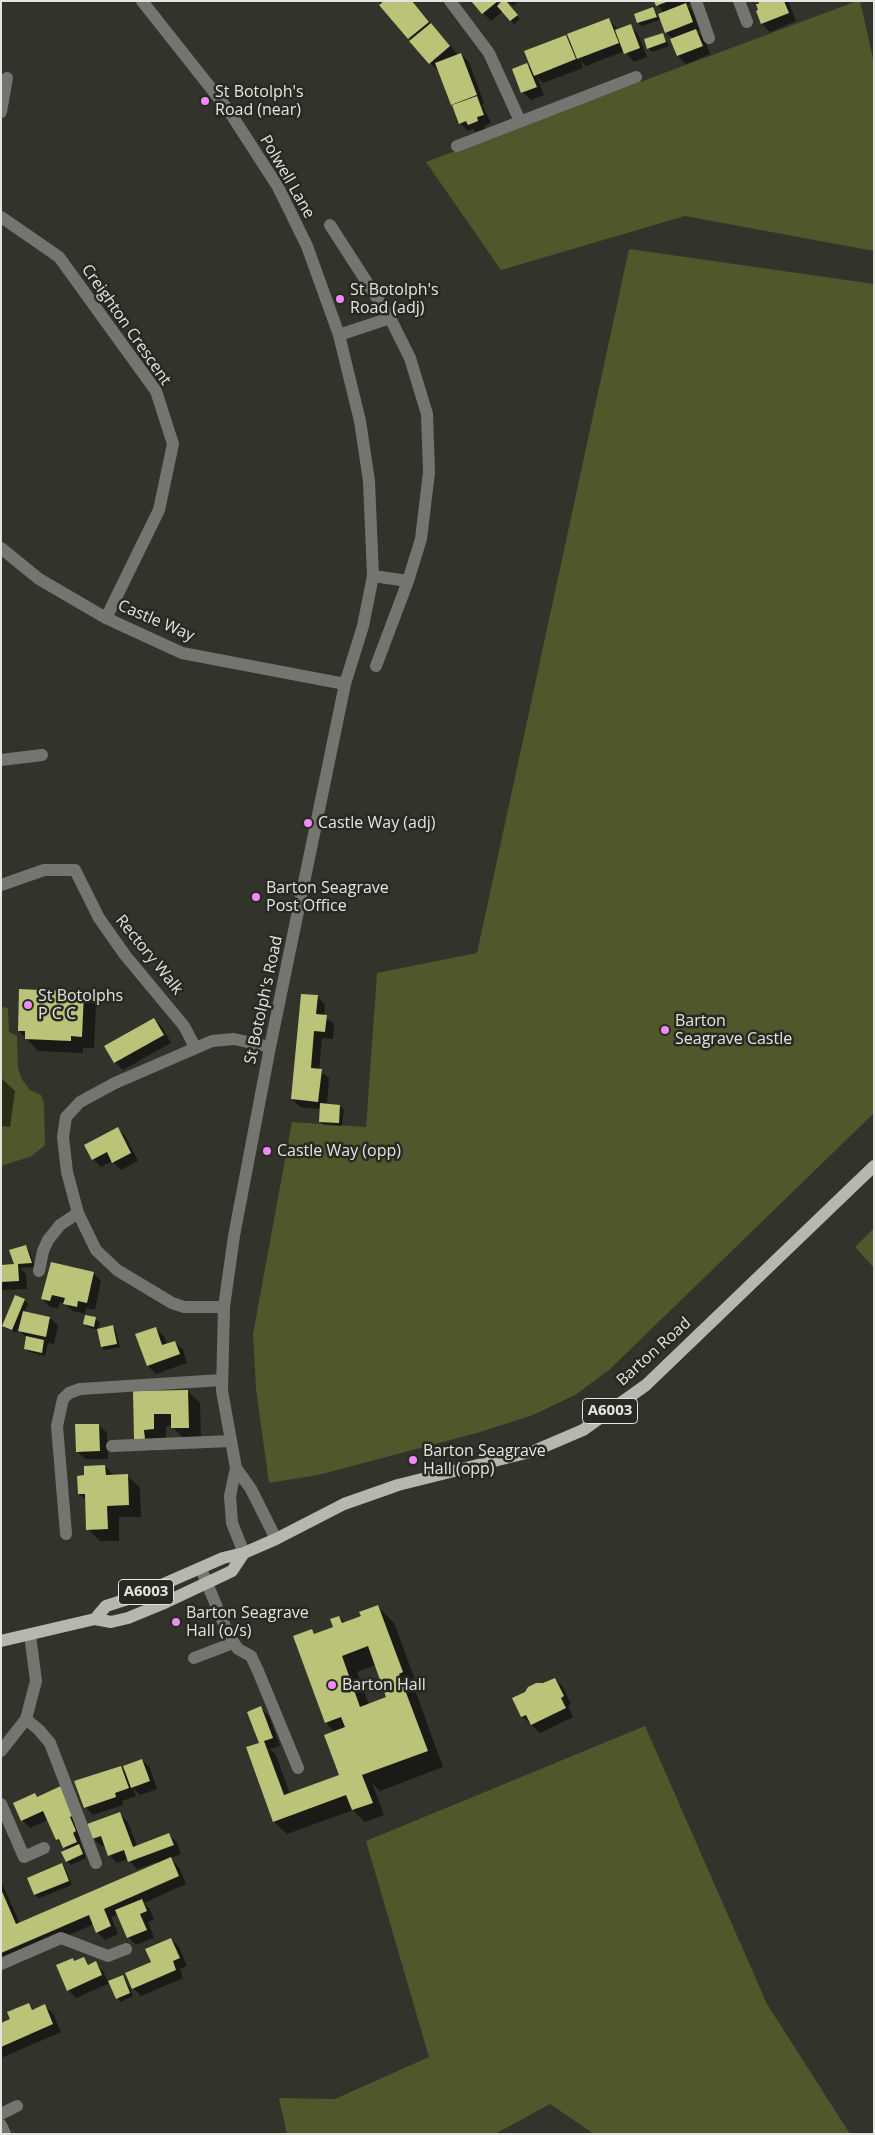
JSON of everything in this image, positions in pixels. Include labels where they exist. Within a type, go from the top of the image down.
[{"type":"main road","name":"Barton Road","points":[[95,1619],[106,1606],[134,1597],[223,1558],[244,1553],[276,1539],[344,1504],[398,1485],[534,1451],[583,1430],[646,1385],[874,1166]]},
{"type":"main road","name":"Barton Road","points":[[1,1641],[95,1619],[111,1622],[128,1618],[207,1584],[232,1571],[244,1553]]},
{"type":"street","name":"Polwell Lane","points":[[142,1],[229,111],[278,187],[307,246],[339,335],[346,365]]},
{"type":"street","points":[[450,1],[489,53],[520,121]]},
{"type":"street","points":[[696,1],[709,38]]},
{"type":"street","points":[[739,1],[747,22]]},
{"type":"street","points":[[457,146],[636,76]]},
{"type":"street","points":[[1,112],[7,78]]},
{"type":"street","name":"Creighton Crescent","points":[[1,217],[59,257],[156,391],[172,444],[159,510],[106,618]]},
{"type":"street","points":[[330,225],[390,318],[410,358],[427,414],[429,472],[421,539],[408,581],[376,666]]},
{"type":"street","points":[[339,335],[390,318]]},
{"type":"street","name":"St Botolph's Road","points":[[244,1553],[232,1523],[230,1496],[236,1468],[222,1380],[224,1307],[234,1236],[270,1047],[346,684],[364,626],[373,576],[369,481],[360,421],[346,365]]},
{"type":"street","name":"Castle Way","points":[[1,548],[39,579],[106,618],[182,653],[346,684]]},
{"type":"street","points":[[373,576],[408,581]]},
{"type":"street","points":[[1,760],[42,755]]},
{"type":"street","name":"Rectory Walk","points":[[1,885],[44,870],[75,870],[99,918],[124,955],[184,1026],[195,1047]]},
{"type":"street","points":[[224,1307],[184,1307],[172,1303],[117,1270],[96,1250],[78,1213],[67,1172],[63,1137],[66,1116],[80,1102],[116,1083],[212,1041],[234,1039],[270,1047]]},
{"type":"street","points":[[39,1271],[48,1240],[60,1225],[78,1213]]},
{"type":"street","points":[[66,1534],[57,1426],[62,1400],[69,1393],[80,1389],[222,1380]]},
{"type":"street","points":[[112,1446],[231,1440]]},
{"type":"street","name":"St Botolph's Road","points":[[236,1468],[251,1489],[276,1539]]},
{"type":"street","points":[[201,1569],[233,1643],[238,1650],[251,1656],[298,1768]]},
{"type":"street","points":[[1,1751],[26,1719],[36,1681],[30,1635]]},
{"type":"street","points":[[194,1658],[233,1643]]},
{"type":"street","points":[[26,1719],[50,1743],[96,1863]]},
{"type":"street","points":[[1,1804],[24,1857],[44,1848]]},
{"type":"street","points":[[1,1964],[61,1938],[108,1956],[126,1949]]},
{"type":"street","points":[[1,2114],[17,2106]]},
{"type":"street","points":[[1,2125],[4,2134]]},
{"type":"green space","points":[[860,1],[874,63],[874,251],[685,216],[501,270],[426,162]]},
{"type":"green space","points":[[629,249],[874,284],[874,1113],[609,1370],[575,1395],[533,1415],[477,1433],[318,1475],[269,1483],[256,1389],[253,1334],[292,1122],[366,1127],[377,973],[477,953]]},
{"type":"green space","points":[[1,1007],[8,1008],[9,1032],[17,1036],[18,1067],[21,1078],[30,1090],[41,1095],[44,1103],[45,1145],[32,1156],[1,1166]]},
{"type":"green space","points":[[874,1228],[874,1268],[855,1247]]},
{"type":"green space","points":[[645,1726],[767,2004],[850,2134],[594,2134],[550,2104],[495,2134],[287,2134],[279,2098],[335,2099],[429,2057],[366,1841]]},
{"type":"building","points":[[384,1],[412,1],[429,22],[408,39],[379,5]]},
{"type":"building","points":[[471,1],[498,1],[482,14]]},
{"type":"building","points":[[502,1],[506,1],[518,15],[510,21],[497,6]]},
{"type":"building","points":[[654,1],[669,1],[656,6]]},
{"type":"building","points":[[758,1],[784,1],[789,13],[761,24],[756,11],[758,10],[756,4],[759,4]]},
{"type":"building","points":[[686,3],[693,22],[665,33],[658,14]]},
{"type":"building","points":[[653,7],[657,17],[637,23],[634,14]]},
{"type":"building","points":[[609,18],[619,43],[577,59],[567,34]]},
{"type":"building","points":[[431,23],[450,46],[429,64],[409,41]]},
{"type":"building","points":[[631,24],[640,48],[624,54],[615,30]]},
{"type":"building","points":[[696,29],[703,46],[677,56],[670,39]]},
{"type":"building","points":[[663,33],[666,42],[647,49],[644,39]]},
{"type":"building","points":[[566,35],[576,59],[534,76],[524,51]]},
{"type":"building","points":[[461,53],[477,95],[451,105],[435,63]]},
{"type":"building","points":[[527,63],[537,87],[521,93],[512,69]]},
{"type":"building","points":[[477,96],[484,115],[477,117],[478,121],[468,125],[466,121],[459,124],[452,105]]},
{"type":"building","points":[[19,989],[84,992],[82,1037],[71,1036],[71,1041],[25,1039],[25,1031],[18,1031]]},
{"type":"building","points":[[301,994],[318,995],[316,1014],[327,1015],[325,1032],[314,1031],[311,1068],[322,1069],[318,1102],[291,1099]]},
{"type":"building","points":[[154,1018],[164,1035],[114,1063],[104,1046]]},
{"type":"building","points":[[320,1103],[340,1105],[339,1123],[319,1122]]},
{"type":"building","points":[[118,1127],[131,1153],[112,1163],[107,1152],[92,1160],[84,1145]]},
{"type":"building","points":[[26,1245],[32,1263],[18,1264],[19,1281],[1,1282],[1,1265],[14,1264],[9,1250]]},
{"type":"building","points":[[51,1262],[94,1272],[87,1303],[78,1301],[77,1307],[63,1304],[65,1298],[52,1295],[50,1301],[41,1299]]},
{"type":"building","points":[[15,1295],[25,1299],[12,1330],[2,1326]]},
{"type":"building","points":[[23,1311],[50,1317],[46,1337],[18,1331]]},
{"type":"building","points":[[85,1315],[96,1317],[94,1327],[83,1324]]},
{"type":"building","points":[[113,1325],[117,1344],[101,1347],[97,1329]]},
{"type":"building","points":[[156,1327],[162,1345],[175,1341],[180,1354],[147,1366],[135,1334]]},
{"type":"building","points":[[26,1336],[44,1340],[42,1353],[24,1349]]},
{"type":"building","points":[[188,1390],[189,1428],[171,1428],[171,1414],[154,1414],[154,1429],[144,1430],[145,1439],[134,1439],[133,1391]]},
{"type":"building","points":[[75,1424],[99,1424],[100,1451],[76,1452]]},
{"type":"building","points":[[105,1465],[106,1475],[128,1474],[129,1505],[107,1506],[108,1529],[86,1530],[85,1494],[78,1494],[77,1476],[84,1475],[84,1466]]},
{"type":"building","name":"Barton Hall","points":[[378,1605],[403,1672],[399,1674],[428,1751],[362,1775],[373,1803],[352,1810],[346,1795],[273,1822],[246,1747],[259,1743],[247,1712],[261,1706],[273,1738],[264,1741],[284,1795],[339,1775],[324,1735],[345,1727],[341,1717],[325,1723],[293,1636],[312,1629],[314,1634],[333,1627],[330,1619],[339,1616],[342,1623],[361,1616],[359,1612]],"holes":[[[368,1646],[386,1697],[360,1707],[342,1656]]]},
{"type":"building","points":[[555,1678],[564,1696],[561,1698],[566,1708],[531,1725],[526,1715],[521,1717],[512,1698],[525,1692],[528,1687],[536,1683],[543,1683]]},
{"type":"building","points":[[142,1759],[150,1781],[131,1788],[123,1766]]},
{"type":"building","points":[[121,1766],[129,1788],[115,1793],[116,1797],[84,1808],[74,1781]]},
{"type":"building","points":[[61,1786],[74,1815],[70,1817],[76,1831],[73,1833],[77,1842],[63,1848],[59,1839],[56,1840],[43,1811],[21,1821],[13,1803],[35,1793],[37,1797]]},
{"type":"building","points":[[120,1812],[133,1847],[169,1833],[174,1845],[128,1862],[124,1850],[108,1856],[101,1836],[92,1839],[87,1824]]},
{"type":"building","points":[[79,1844],[83,1854],[66,1862],[61,1852]]},
{"type":"building","points":[[171,1857],[179,1876],[104,1909],[111,1926],[96,1933],[89,1915],[1,1953],[1,1889],[16,1924]]},
{"type":"building","points":[[62,1863],[69,1881],[34,1895],[27,1878]]},
{"type":"building","points":[[142,1899],[147,1911],[140,1914],[147,1930],[127,1938],[115,1910]]},
{"type":"building","points":[[171,1938],[180,1958],[173,1961],[176,1970],[132,1989],[125,1973],[151,1962],[145,1949]]},
{"type":"building","points":[[84,1957],[88,1965],[96,1961],[102,1975],[67,1991],[56,1965],[73,1958],[74,1961]]},
{"type":"building","points":[[123,1975],[130,1993],[116,1999],[108,1981]]},
{"type":"building","points":[[29,2003],[32,2010],[45,2004],[53,2024],[1,2047],[1,2023],[10,2019],[7,2012]]},
{"type":"place","name":"St Botolph's Road (near)","points":[[205,101]]},
{"type":"place","name":"St Botolph's Road (adj)","points":[[340,299]]},
{"type":"place","name":"Castle Way (adj)","points":[[308,823]]},
{"type":"place","name":"Barton Seagrave Post Office","points":[[256,897]]},
{"type":"place","name":"St Botolphs P C C","points":[[28,1005]]},
{"type":"place","name":"Barton Seagrave Castle","points":[[665,1030]]},
{"type":"place","name":"Castle Way (opp)","points":[[267,1151]]},
{"type":"place","name":"Barton Seagrave Hall (opp)","points":[[413,1460]]},
{"type":"place","name":"Barton Seagrave Hall (o/s)","points":[[176,1622]]},
{"type":"place","name":"Barton Hall","points":[[332,1685]]}]
